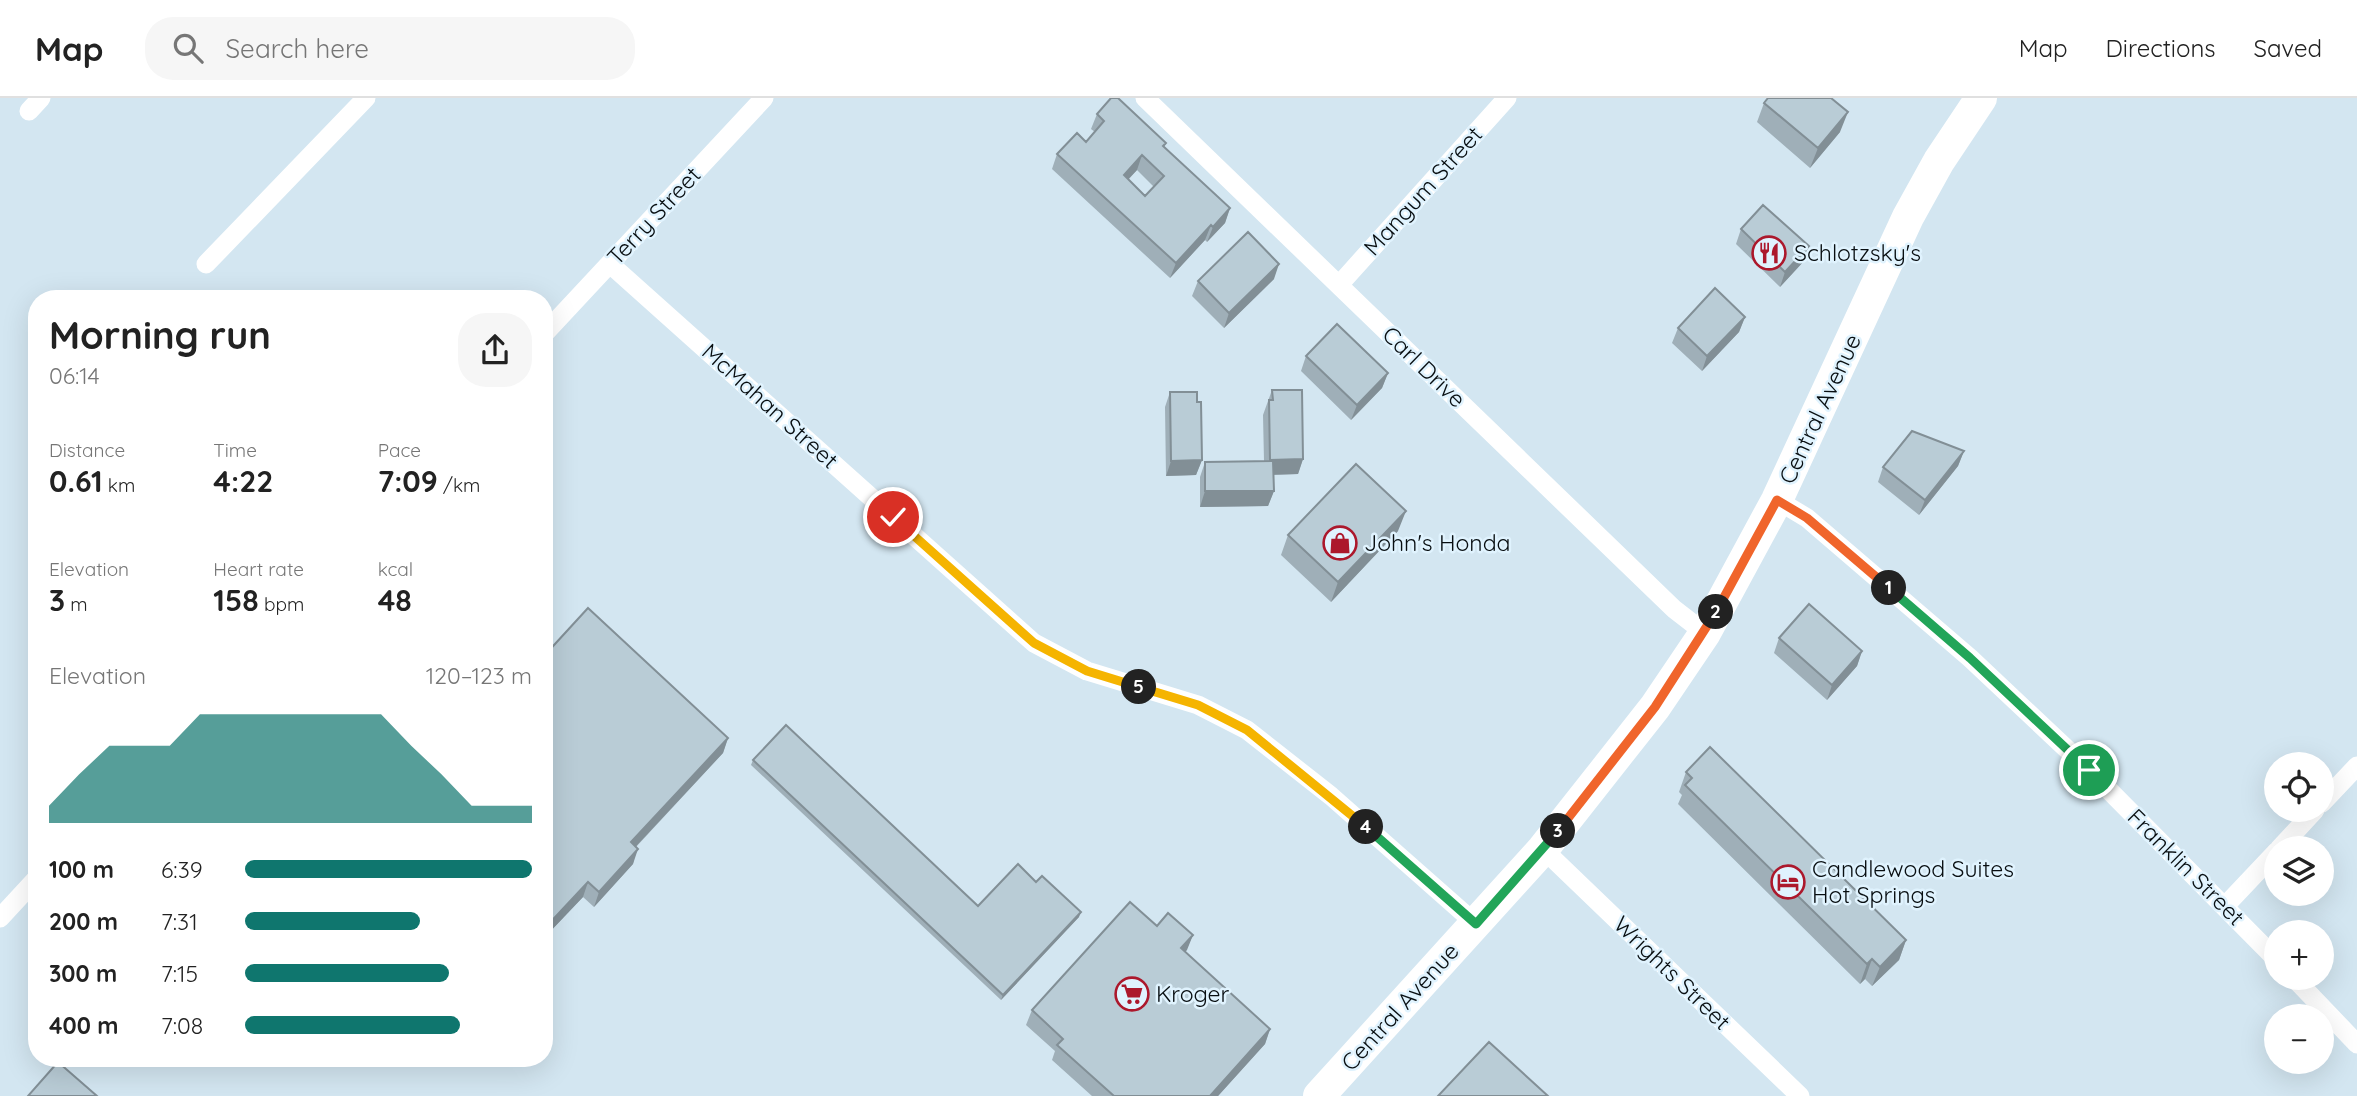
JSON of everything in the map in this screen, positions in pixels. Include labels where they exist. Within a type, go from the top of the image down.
[{"type":"main road","name":"Central Avenue","points":[[1319,1096],[1543,849],[1648,717],[1705,633],[1777,500],[1908,217],[1939,161],[1981,98]]},
{"type":"street","points":[[206,264],[366,98]]},
{"type":"street","name":"Terry Street","points":[[553,324],[763,98]]},
{"type":"street","name":"Carl Drive","points":[[1145,98],[1674,609],[1705,633]]},
{"type":"street","name":"Mangum Street","points":[[1339,285],[1507,98]]},
{"type":"street","name":"McMahan Street","points":[[610,264],[1034,643],[1087,671],[1198,705],[1247,730],[1331,796],[1476,924]]},
{"type":"street","name":"Franklin Street","points":[[1777,500],[1807,518],[1970,658],[2089,770],[2264,946]]},
{"type":"street","points":[[2334,790],[2357,766]]},
{"type":"street","points":[[2291,836],[2304,822]]},
{"type":"street","name":"Wrights Street","points":[[1543,849],[1800,1096]]},
{"type":"street","points":[[2225,906],[2264,865]]},
{"type":"street","points":[[0,918],[7,896],[28,883]]},
{"type":"street","points":[[2305,990],[2357,1044]]},
{"type":"building","points":[[1111,98],[1118,98],[1166,143],[1163,146],[1230,208],[1176,263],[1057,154],[1077,133],[1086,142],[1104,121],[1097,114]],"holes":[[[1142,155],[1164,176],[1145,196],[1124,175]]]},
{"type":"building","points":[[1768,98],[1831,98],[1848,112],[1818,148],[1764,103]]},
{"type":"building","points":[[1763,205],[1809,246],[1785,272],[1741,229]]},
{"type":"building","points":[[1248,232],[1279,264],[1229,313],[1198,281]]},
{"type":"building","points":[[1715,288],[1745,317],[1707,356],[1678,328]]},
{"type":"building","points":[[1337,324],[1388,373],[1357,405],[1306,356]]},
{"type":"building","points":[[1272,390],[1302,390],[1303,459],[1270,460],[1269,400],[1273,400]]},
{"type":"building","points":[[1170,392],[1197,392],[1197,402],[1201,402],[1202,460],[1171,461]]},
{"type":"building","points":[[1912,431],[1964,451],[1925,500],[1883,467]]},
{"type":"building","points":[[1273,461],[1274,491],[1205,491],[1205,462]]},
{"type":"building","name":"John's Honda","points":[[1356,464],[1406,511],[1338,582],[1288,535]]},
{"type":"building","points":[[1809,604],[1862,651],[1832,685],[1779,638]]},
{"type":"building","points":[[588,608],[728,738],[631,842],[638,849],[599,892],[588,882],[553,919],[553,646]]},
{"type":"building","points":[[786,725],[978,906],[1018,864],[1036,882],[1042,876],[1081,912],[1003,995],[753,760]]},
{"type":"building","points":[[1710,747],[1906,940],[1880,967],[1872,959],[1867,964],[1685,785],[1692,778],[1686,772]]},
{"type":"building","name":"Kroger","points":[[1130,902],[1157,926],[1168,913],[1193,935],[1181,948],[1270,1029],[1210,1096],[1114,1096],[1057,1045],[1063,1039],[1032,1010]]},
{"type":"building","points":[[1489,1042],[1548,1096],[1438,1096]]},
{"type":"building","points":[[54,1067],[64,1067],[97,1096],[28,1096]]},
{"type":"place","name":"Schlotzsky's","points":[[1769,253]]},
{"type":"place","name":"John's Honda","points":[[1340,543]]},
{"type":"place","name":"Candlewood Suites Hot Springs","points":[[1788,882]]},
{"type":"place","name":"Kroger","points":[[1132,994]]},
{"type":"route","points":[[893,517],[1034,643],[1087,671],[1198,705],[1247,730],[1331,796],[1476,924],[1588,796],[1655,707],[1705,633],[1777,500],[1807,518],[1970,658],[2089,770]]}]
